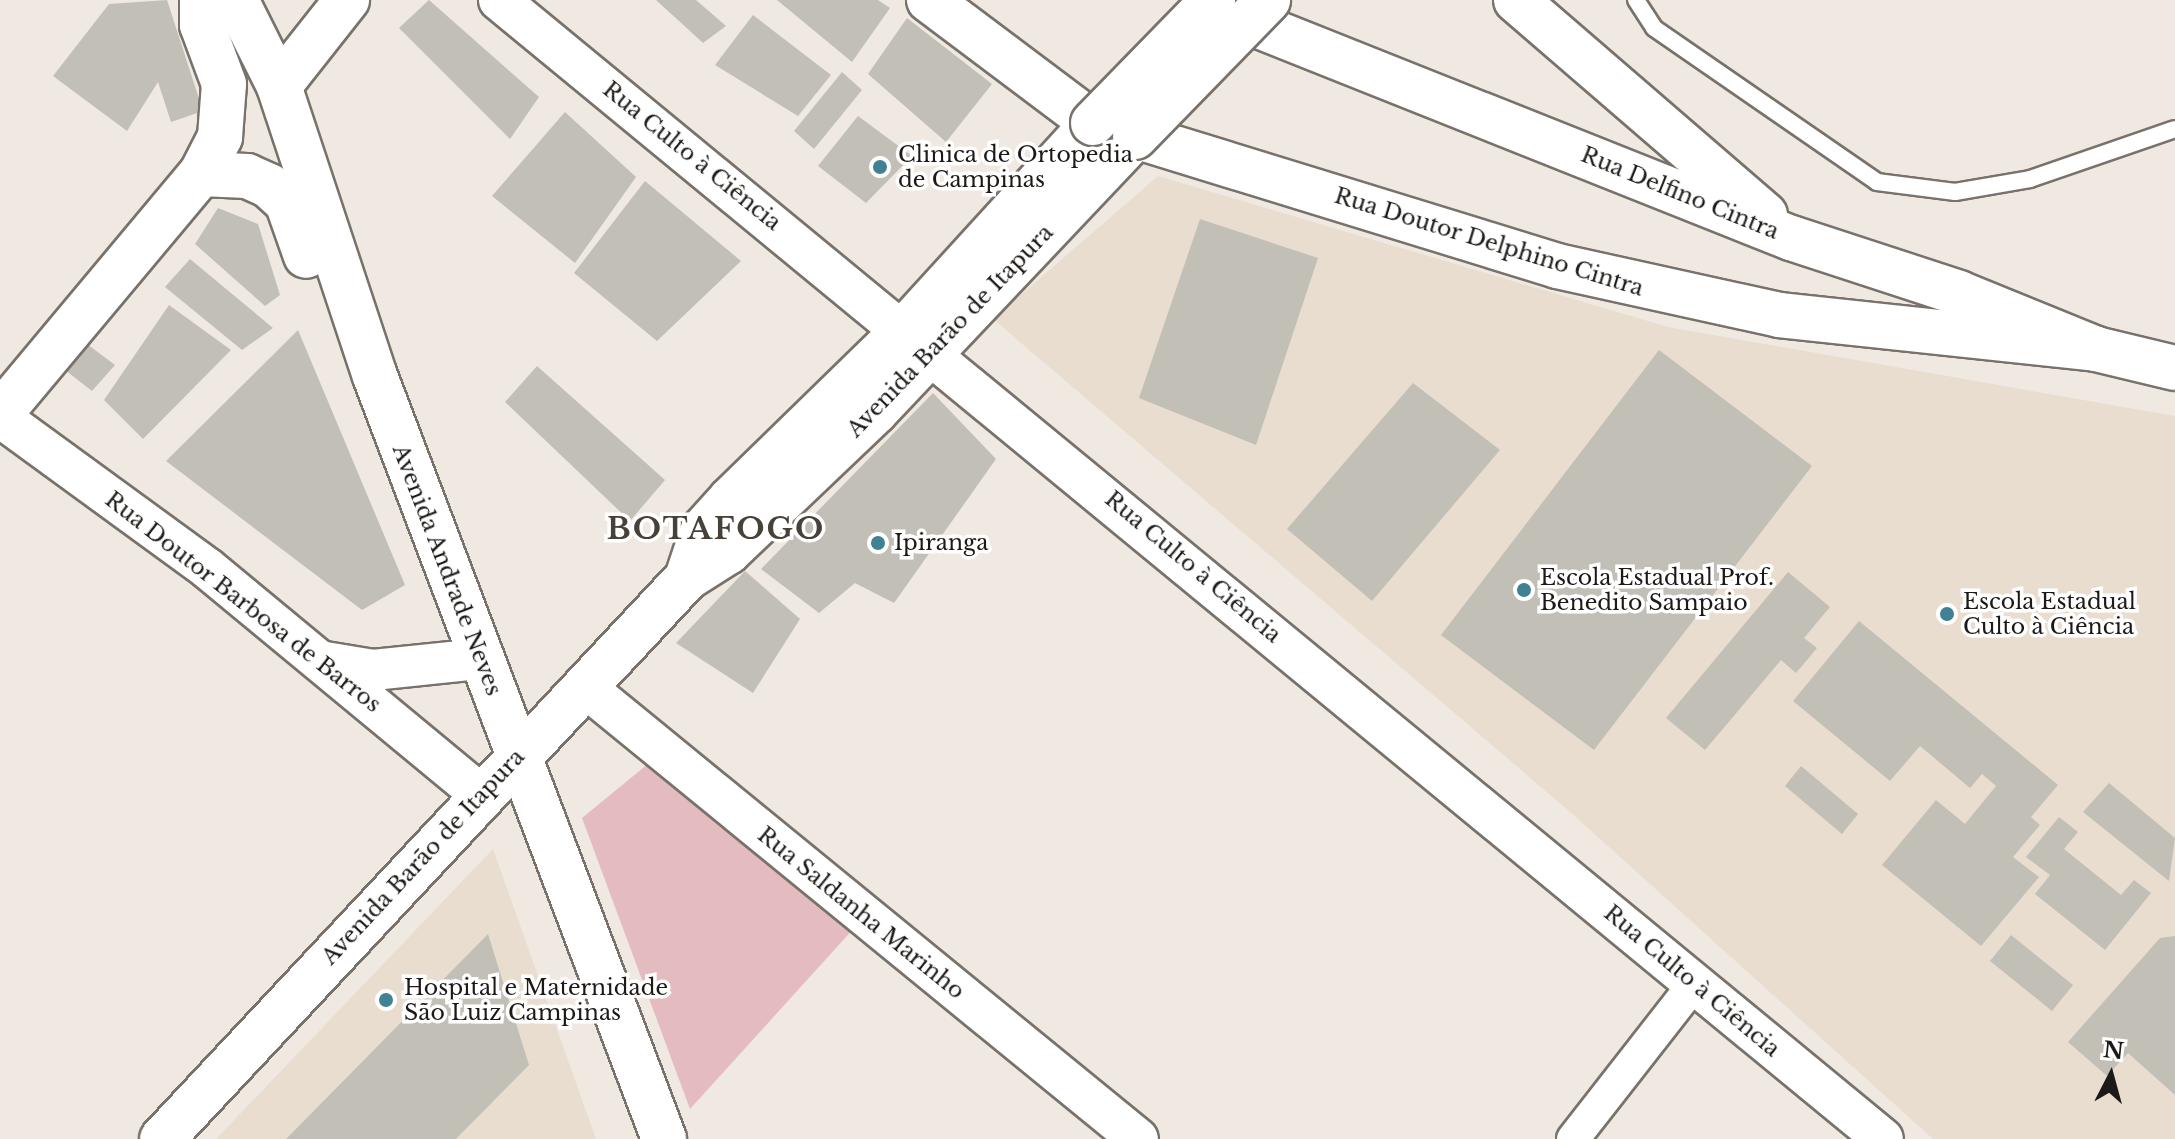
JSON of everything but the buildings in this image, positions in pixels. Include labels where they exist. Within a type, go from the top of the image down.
[{"type":"main road","points":[[0,416],[201,174],[225,105],[202,0]]},
{"type":"main road","name":"Avenida Andrade Neves","points":[[236,0],[279,86],[375,376],[664,1139]]},
{"type":"main road","points":[[279,86],[347,0]]},
{"type":"main road","name":"Rua Doutor Delphino Cintra","points":[[929,0],[1093,123],[1621,284],[1835,322],[2096,349]]},
{"type":"main road","name":"Rua Delfino Cintra","points":[[1192,0],[1848,260],[1959,293],[2096,349],[2175,368]]},
{"type":"main road","name":"Avenida Barão de Itapura","points":[[919,340],[1093,123],[1213,0]]},
{"type":"main road","name":"Avenida Barão de Itapura","points":[[162,1139],[480,794],[687,578],[703,530],[919,340],[1135,137],[1268,0]]},
{"type":"main road","points":[[1516,0],[1791,238]]},
{"type":"main road","points":[[201,174],[259,179],[287,202],[337,343],[375,376]]},
{"type":"main road","points":[[1835,322],[1849,288],[1848,260]]},
{"type":"street","name":"Rua Culto à Ciência","points":[[499,0],[919,340],[1883,1139]]},
{"type":"street","name":"Rua Doutor Barbosa de Barros","points":[[0,416],[325,662],[480,794]]},
{"type":"street","points":[[325,662],[373,670],[480,659]]},
{"type":"street","name":"Rua Saldanha Marinho","points":[[585,687],[1138,1139]]},
{"type":"street","points":[[1573,1139],[1695,983]]},
{"type":"lane","points":[[1636,0],[1654,28],[1877,182],[1955,192],[2030,179],[2175,129]]},
{"type":"shaded area","points":[[1158,176],[1668,327],[2175,416],[2175,1139],[1933,1139],[1569,811],[993,319]]},
{"type":"shaded area","points":[[649,763],[856,926],[690,1109],[582,818]]},
{"type":"shaded area","name":"Hospital e Maternidade São Luiz Campinas","points":[[493,849],[596,1139],[456,1139],[528,1065],[487,935],[286,1139],[216,1139]]},
{"type":"place","name":"Clinica de Ortopedia de Campinas","points":[[880,167]]},
{"type":"place","name":"Ipiranga","points":[[878,543]]},
{"type":"place","name":"Escola Estadual Prof. Benedito Sampaio","points":[[1524,590]]},
{"type":"place","name":"Escola Estadual Culto à Ciência","points":[[1947,614]]},
{"type":"place","name":"Hospital e Maternidade São Luiz Campinas","points":[[386,1000]]},
{"type":"district","name":"BOTAFOGO","points":[[716,529]]}]
